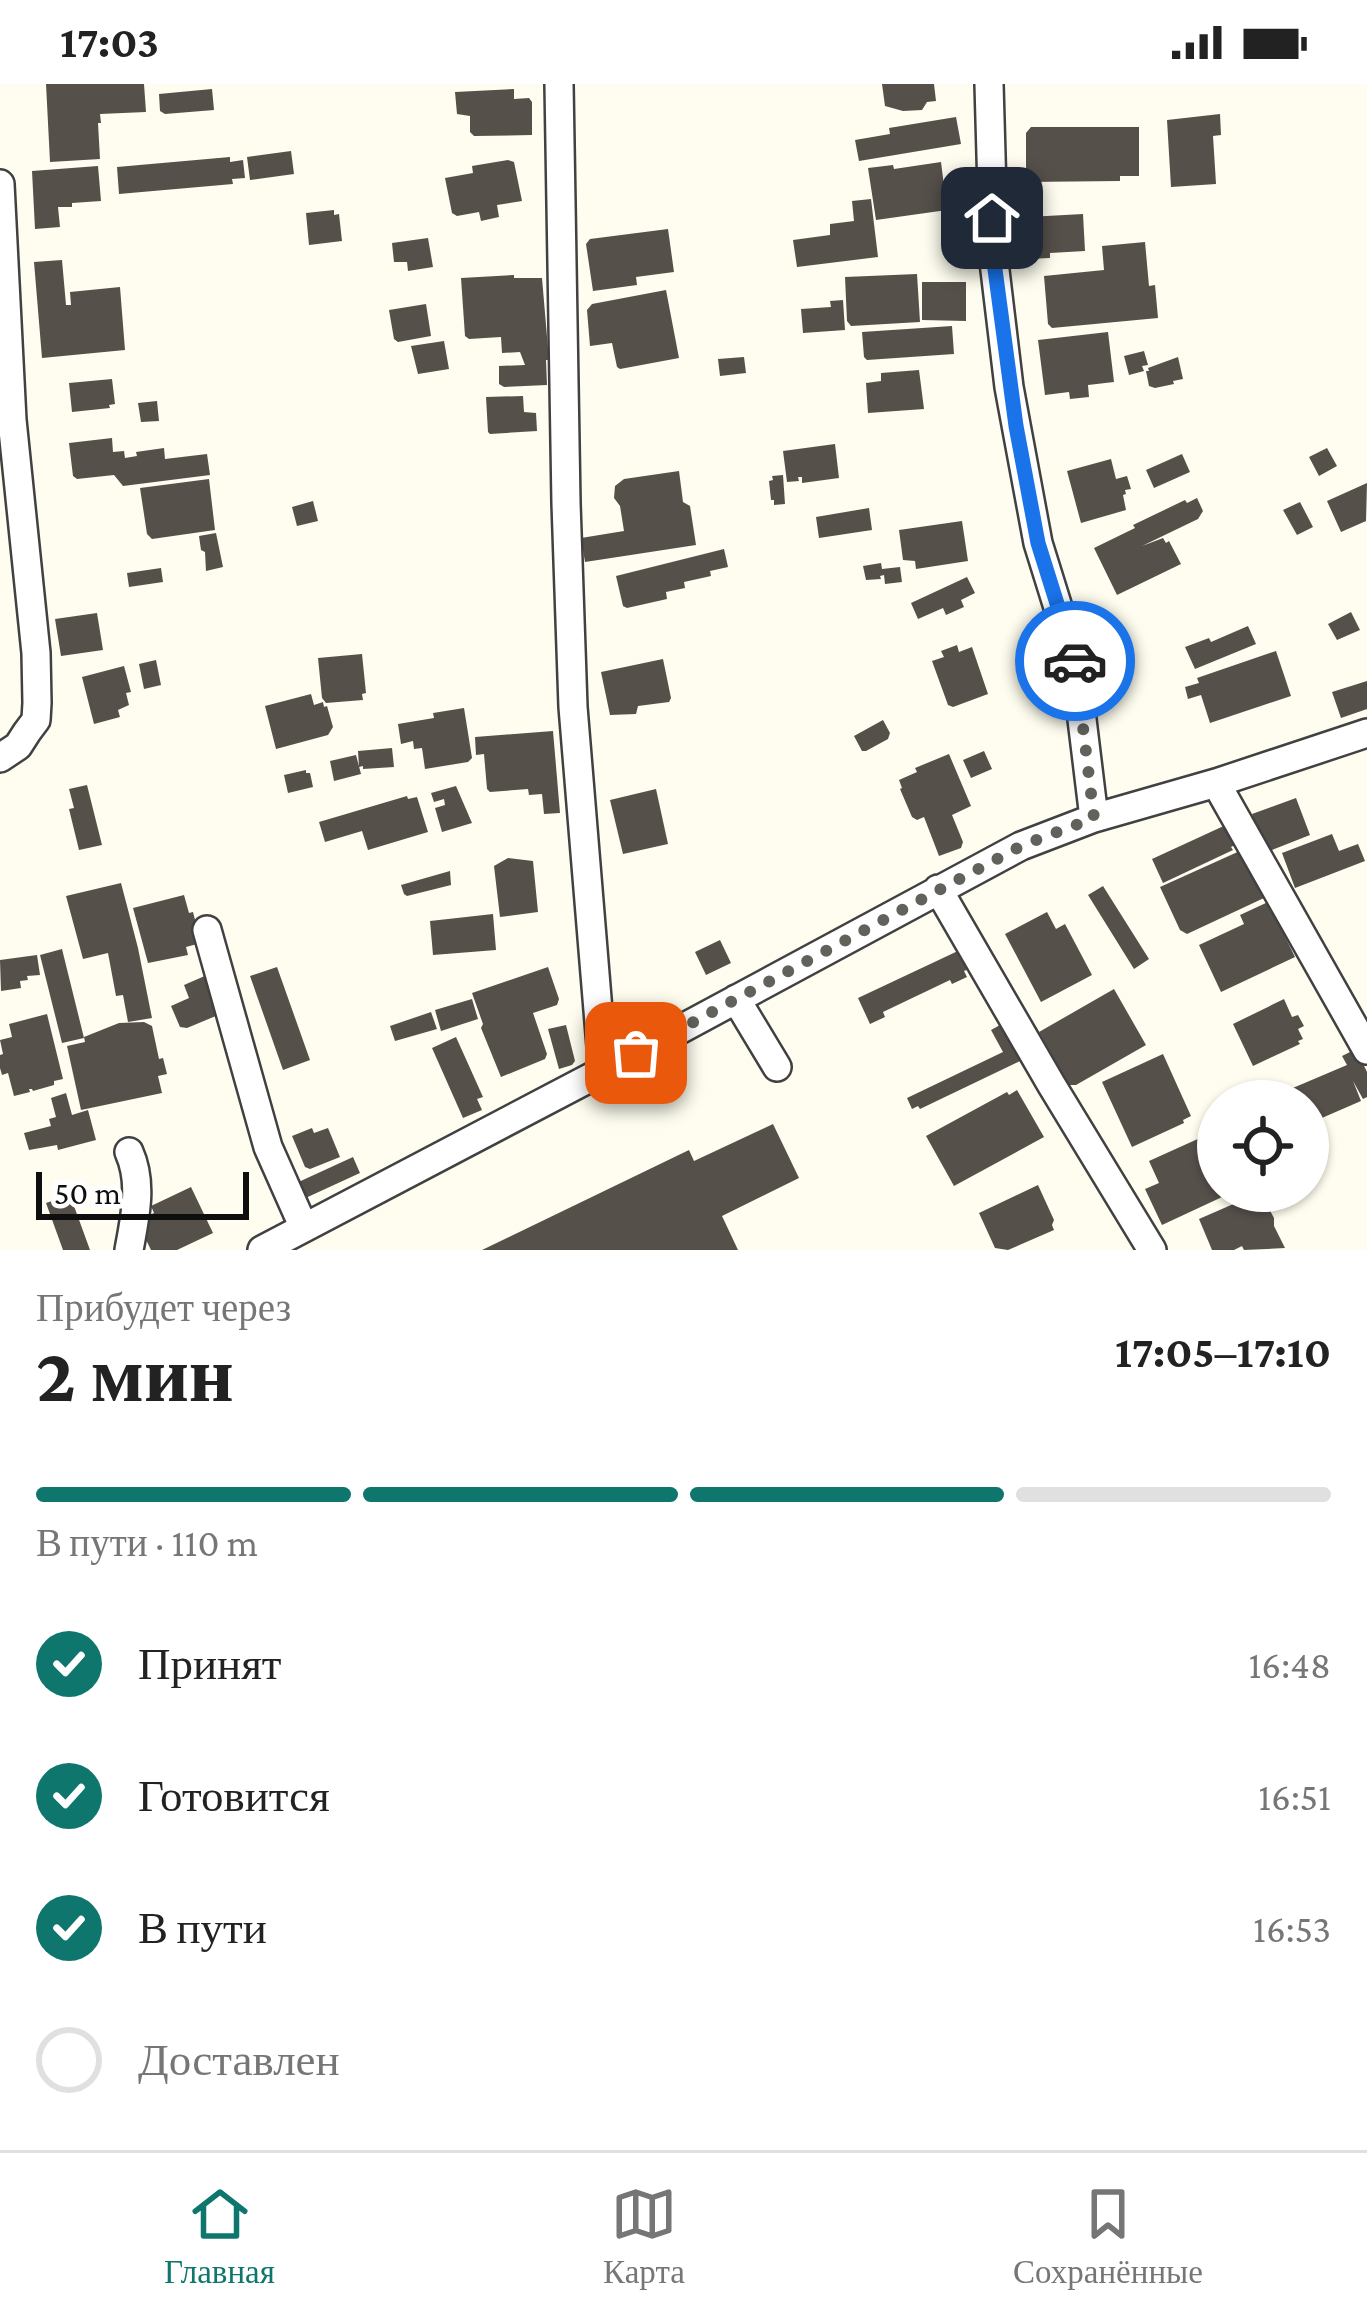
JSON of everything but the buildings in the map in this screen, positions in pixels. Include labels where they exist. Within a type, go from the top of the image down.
[{"type":"street","points":[[559,84],[573,707],[603,1071]]},
{"type":"street","points":[[988,84],[994,262],[1009,387],[1038,543],[1075,662],[1094,818]]},
{"type":"street","points":[[0,184],[12,420],[38,703],[28,732],[0,758]]},
{"type":"street","points":[[262,1250],[1021,846],[1094,818],[1367,733]]},
{"type":"street","points":[[1216,783],[1367,1050]]},
{"type":"street","points":[[938,889],[1152,1250]]},
{"type":"street","points":[[207,930],[268,1147],[304,1228]]},
{"type":"street","points":[[736,999],[777,1067]]},
{"type":"street","points":[[129,1152],[137,1178],[129,1250]]},
{"type":"way so far","points":[[636,1053],[1021,846],[1094,818],[1075,661]]},
{"type":"route","points":[[992,218],[1016,426],[1038,543],[1075,661]]}]
